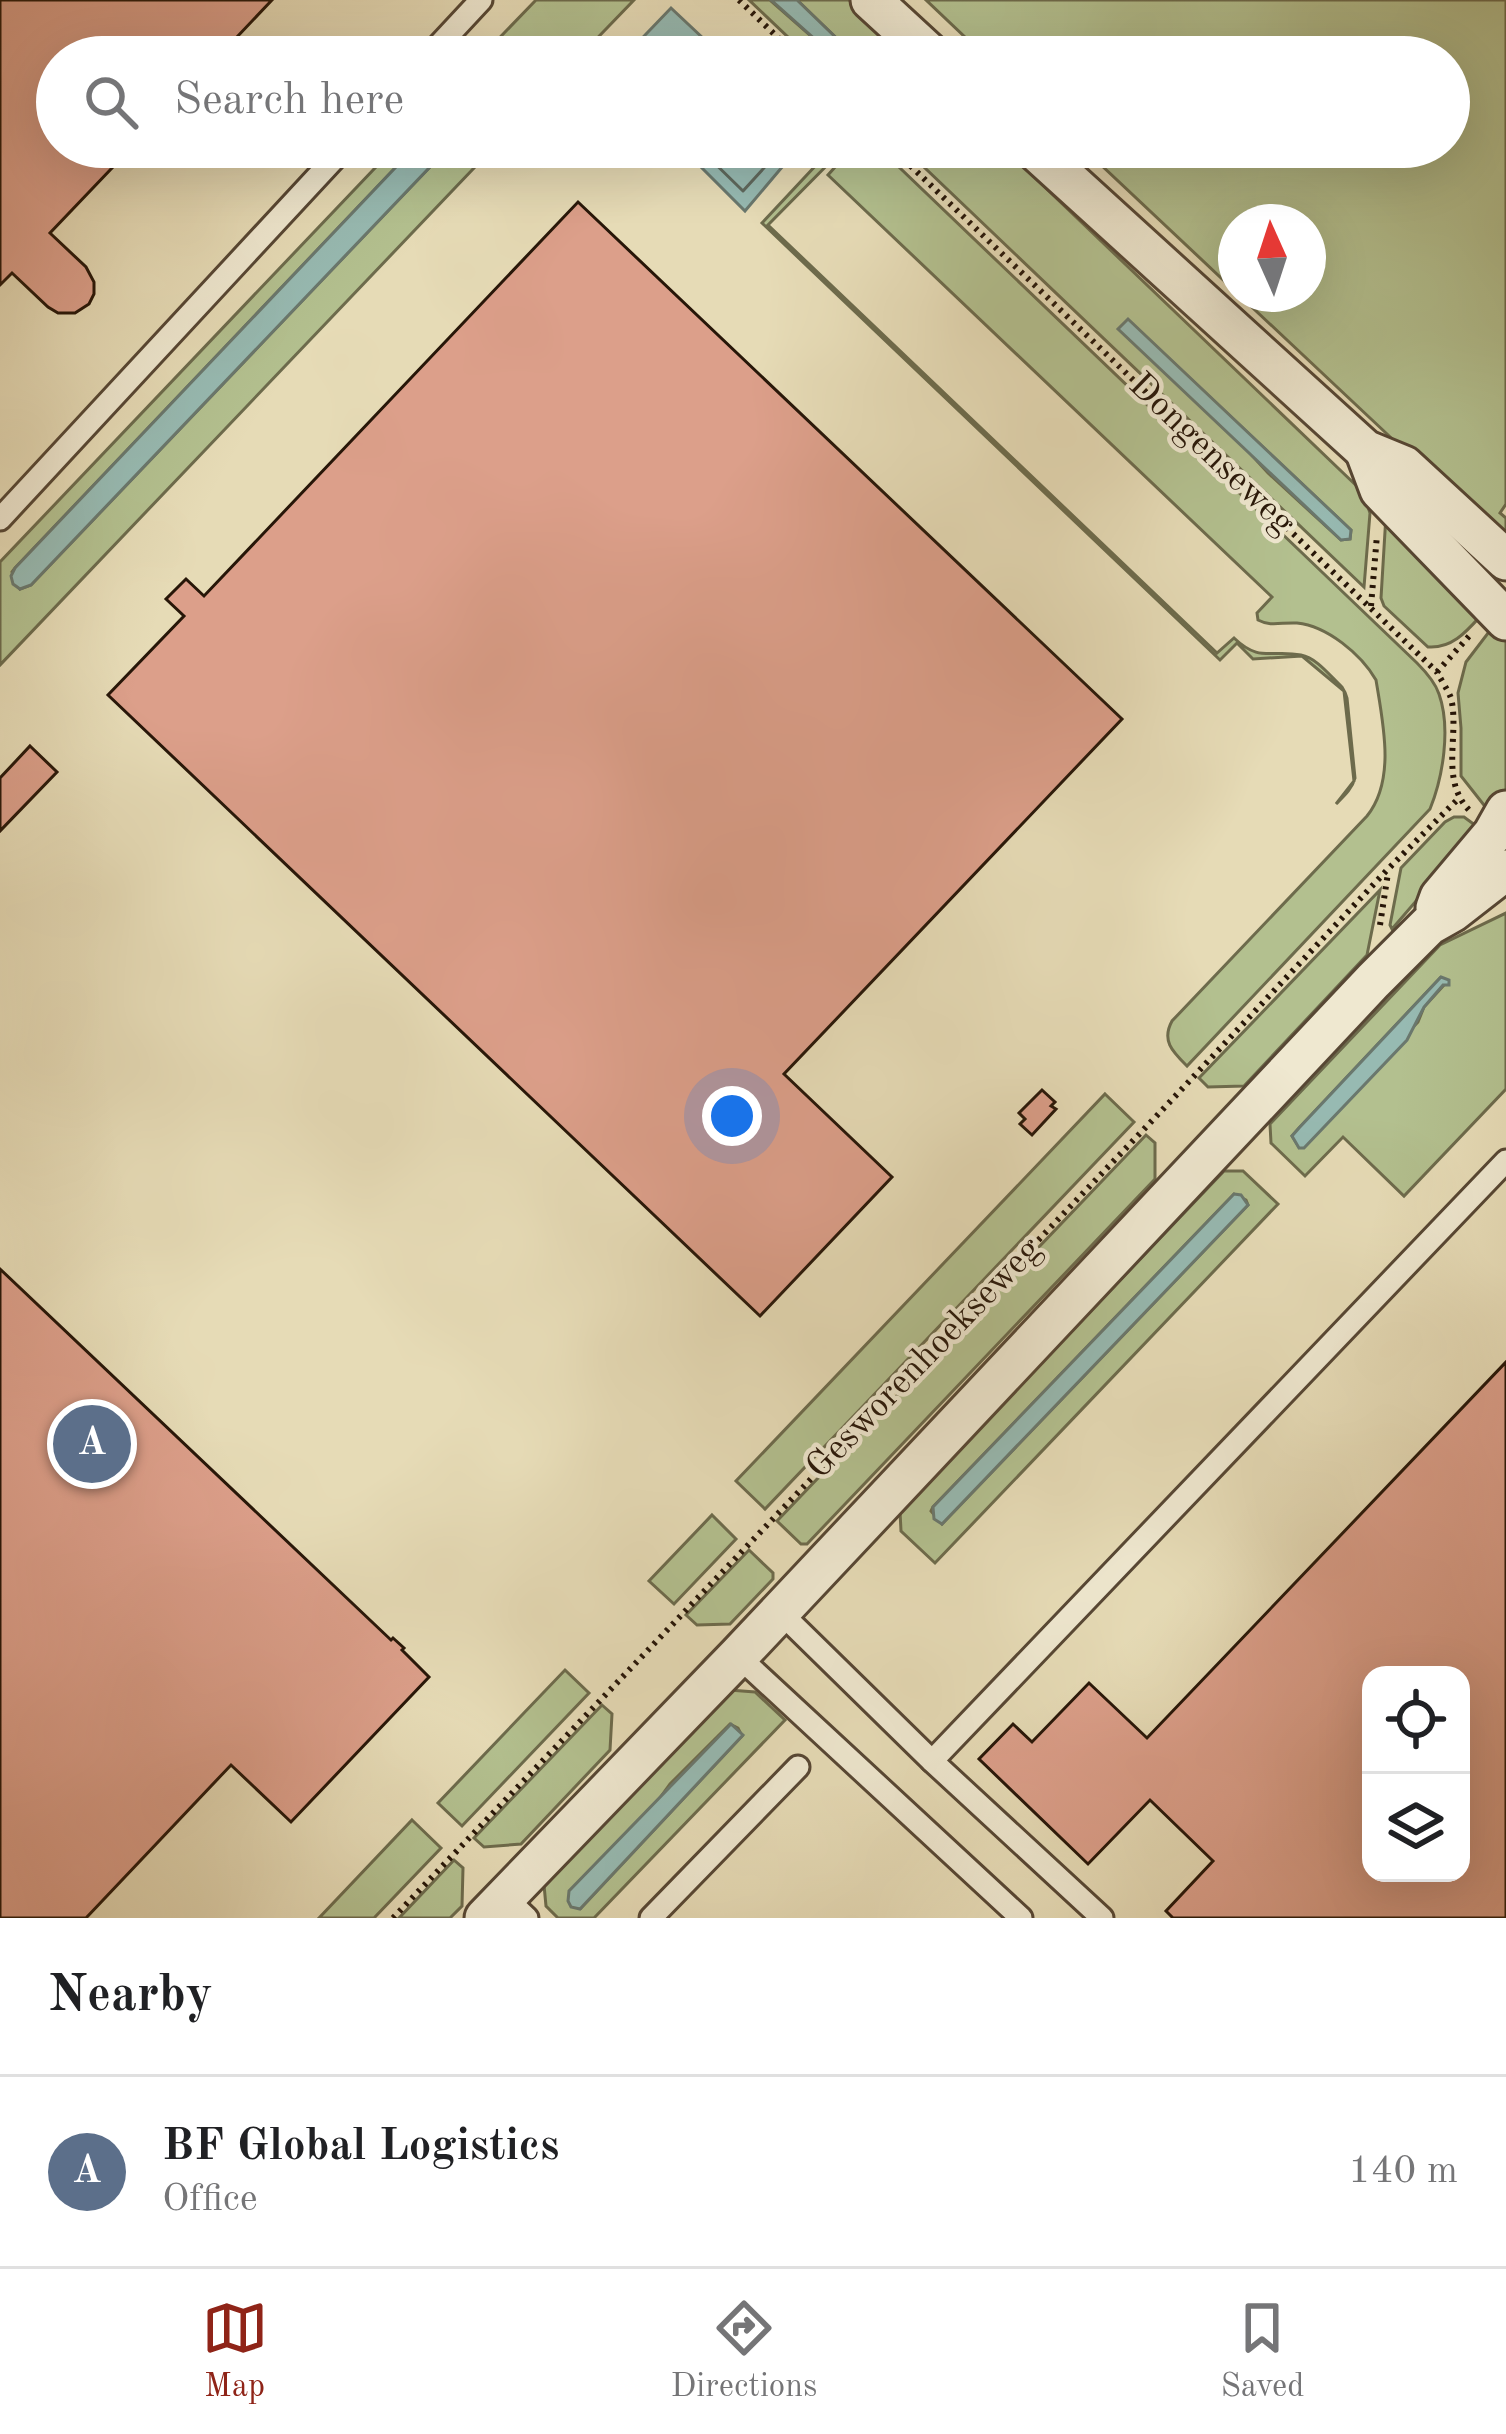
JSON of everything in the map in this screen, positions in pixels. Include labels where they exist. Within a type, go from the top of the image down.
[{"type":"street","points":[[871,0],[910,36]]},
{"type":"street","points":[[1055,168],[1365,450],[1404,466],[1506,560]]},
{"type":"street","points":[[1365,450],[1380,490],[1506,620]]},
{"type":"street","name":"Gesworenhoekseweg","points":[[1429,925],[1440,897],[1506,811]]},
{"type":"street","name":"Gesworenhoekseweg","points":[[506,1911],[738,1656],[1372,981],[1429,925],[1506,870]]},
{"type":"lane","points":[[448,36],[481,0]]},
{"type":"lane","points":[[0,519],[326,168]]},
{"type":"lane","points":[[932,1761],[1506,1161]]},
{"type":"lane","points":[[780,1612],[1102,1918]]},
{"type":"lane","points":[[738,1656],[1022,1918]]},
{"type":"lane","points":[[651,1918],[798,1766]]},
{"type":"path","points":[[739,0],[776,36]]},
{"type":"path","name":"Dongenseweg","points":[[913,168],[1437,672],[1450,698],[1458,799]]},
{"type":"path","points":[[1371,608],[1380,490]]},
{"type":"path","name":"Gesworenhoekseweg","points":[[393,1918],[1458,799]]},
{"type":"green space","points":[[536,0],[634,0],[599,36],[501,36]]},
{"type":"green space","points":[[749,0],[770,0],[811,36],[787,36]]},
{"type":"green space","points":[[797,0],[849,0],[887,36],[834,36]]},
{"type":"green space","points":[[926,0],[1506,0],[1506,504],[1500,513],[1506,518],[1506,541],[1257,312],[1326,312],[1326,204],[1218,204],[1218,275],[1104,168],[1470,168],[1470,36],[964,36]]},
{"type":"green space","points":[[375,168],[395,168],[15,568],[12,572],[20,589],[31,585],[429,168],[474,168],[0,665],[0,562]]},
{"type":"green space","points":[[813,168],[824,168],[768,225],[1217,653],[1234,638],[1251,650],[1301,655],[1323,668],[1342,687],[1345,692],[1347,698],[1354,781],[1344,691],[1302,656],[1253,659],[1237,643],[1220,660],[762,223]]},
{"type":"green space","points":[[834,168],[900,168],[1417,663],[1439,694],[1444,752],[1430,809],[1187,1066],[1168,1040],[1172,1021],[1376,802],[1385,751],[1376,680],[1331,635],[1308,625],[1258,620],[1257,613],[1272,597],[828,175]]},
{"type":"green space","points":[[925,168],[1025,168],[1363,492],[1370,513],[1364,587]],"holes":[[[1128,320],[1351,530],[1350,539],[1341,540],[1268,473]]]},
{"type":"green space","points":[[1386,515],[1487,609],[1454,641],[1428,647],[1384,606]]},
{"type":"green space","points":[[1498,620],[1506,628],[1506,795],[1491,814],[1461,776],[1458,693],[1466,662]]},
{"type":"green space","points":[[1454,817],[1464,817],[1479,828],[1392,929],[1401,868]]},
{"type":"green space","points":[[1380,890],[1367,955],[1244,1086],[1208,1087],[1199,1078]]},
{"type":"green space","points":[[1506,913],[1506,1089],[1404,1196],[1343,1137],[1305,1176],[1271,1143],[1270,1124],[1440,945]],"holes":[[[1440,978],[1444,985],[1424,1007],[1418,1022],[1299,1147],[1292,1136],[1299,1128]]]},
{"type":"green space","points":[[1105,1094],[1134,1122],[765,1509],[736,1481]]},
{"type":"green space","points":[[1146,1135],[1155,1143],[1155,1179],[807,1544],[801,1544],[777,1521]]},
{"type":"green space","points":[[1224,1171],[1243,1171],[1278,1204],[935,1563],[901,1531],[900,1511]],"holes":[[[1234,1194],[1248,1205],[942,1524],[931,1511],[933,1507]]]},
{"type":"green space","points":[[712,1515],[736,1539],[674,1604],[649,1581]]},
{"type":"green space","points":[[749,1550],[773,1573],[773,1579],[730,1624],[697,1625],[686,1615]]},
{"type":"green space","points":[[565,1670],[589,1693],[462,1826],[438,1803]]},
{"type":"green space","points":[[729,1690],[755,1692],[785,1720],[594,1918],[558,1918],[546,1906],[544,1885]],"holes":[[[730,1724],[742,1736],[580,1909],[670,1784]]]},
{"type":"green space","points":[[602,1705],[612,1714],[610,1750],[521,1844],[484,1847],[474,1838]]},
{"type":"green space","points":[[412,1820],[441,1848],[374,1918],[319,1918]]},
{"type":"green space","points":[[454,1860],[463,1868],[462,1906],[450,1918],[399,1918]]},
{"type":"water","points":[[771,0],[797,0],[834,36],[811,36]]},
{"type":"water","points":[[671,8],[701,36],[644,36]]},
{"type":"water","points":[[395,168],[429,168],[31,585],[20,589],[13,584],[15,568]]},
{"type":"water","points":[[702,168],[781,168],[745,211]]},
{"type":"water","points":[[1128,319],[1351,530],[1350,539],[1341,540],[1118,329]]},
{"type":"water","points":[[1441,977],[1449,985],[1443,985],[1424,1007],[1407,1040],[1299,1148],[1292,1136]]},
{"type":"water","points":[[1234,1194],[1248,1205],[942,1524],[934,1519],[933,1507]]},
{"type":"water","points":[[731,1724],[743,1735],[580,1909],[571,1907],[569,1891]]},
{"type":"building","points":[[0,0],[272,0],[238,36],[36,36],[36,168],[112,168],[50,233],[86,267],[94,294],[75,313],[58,313],[12,273],[0,285]]},
{"type":"building","points":[[578,202],[1122,719],[784,1074],[892,1177],[760,1316],[108,695],[184,616],[166,599],[186,579],[204,596]]},
{"type":"building","points":[[30,746],[57,772],[0,831],[0,778]]},
{"type":"building","points":[[1042,1090],[1056,1109],[1032,1135],[1020,1124],[1025,1119],[1019,1113]]},
{"type":"building","points":[[0,1269],[404,1648],[429,1677],[291,1822],[231,1765],[86,1918],[0,1918]]},
{"type":"building","points":[[1506,1362],[1506,1918],[1173,1918],[1166,1911],[1213,1861],[1150,1800],[1088,1864],[979,1759],[1013,1724],[1032,1742],[1089,1683],[1147,1738]]},
{"type":"place","name":"BF Global Logistics","points":[[92,1444]]}]
